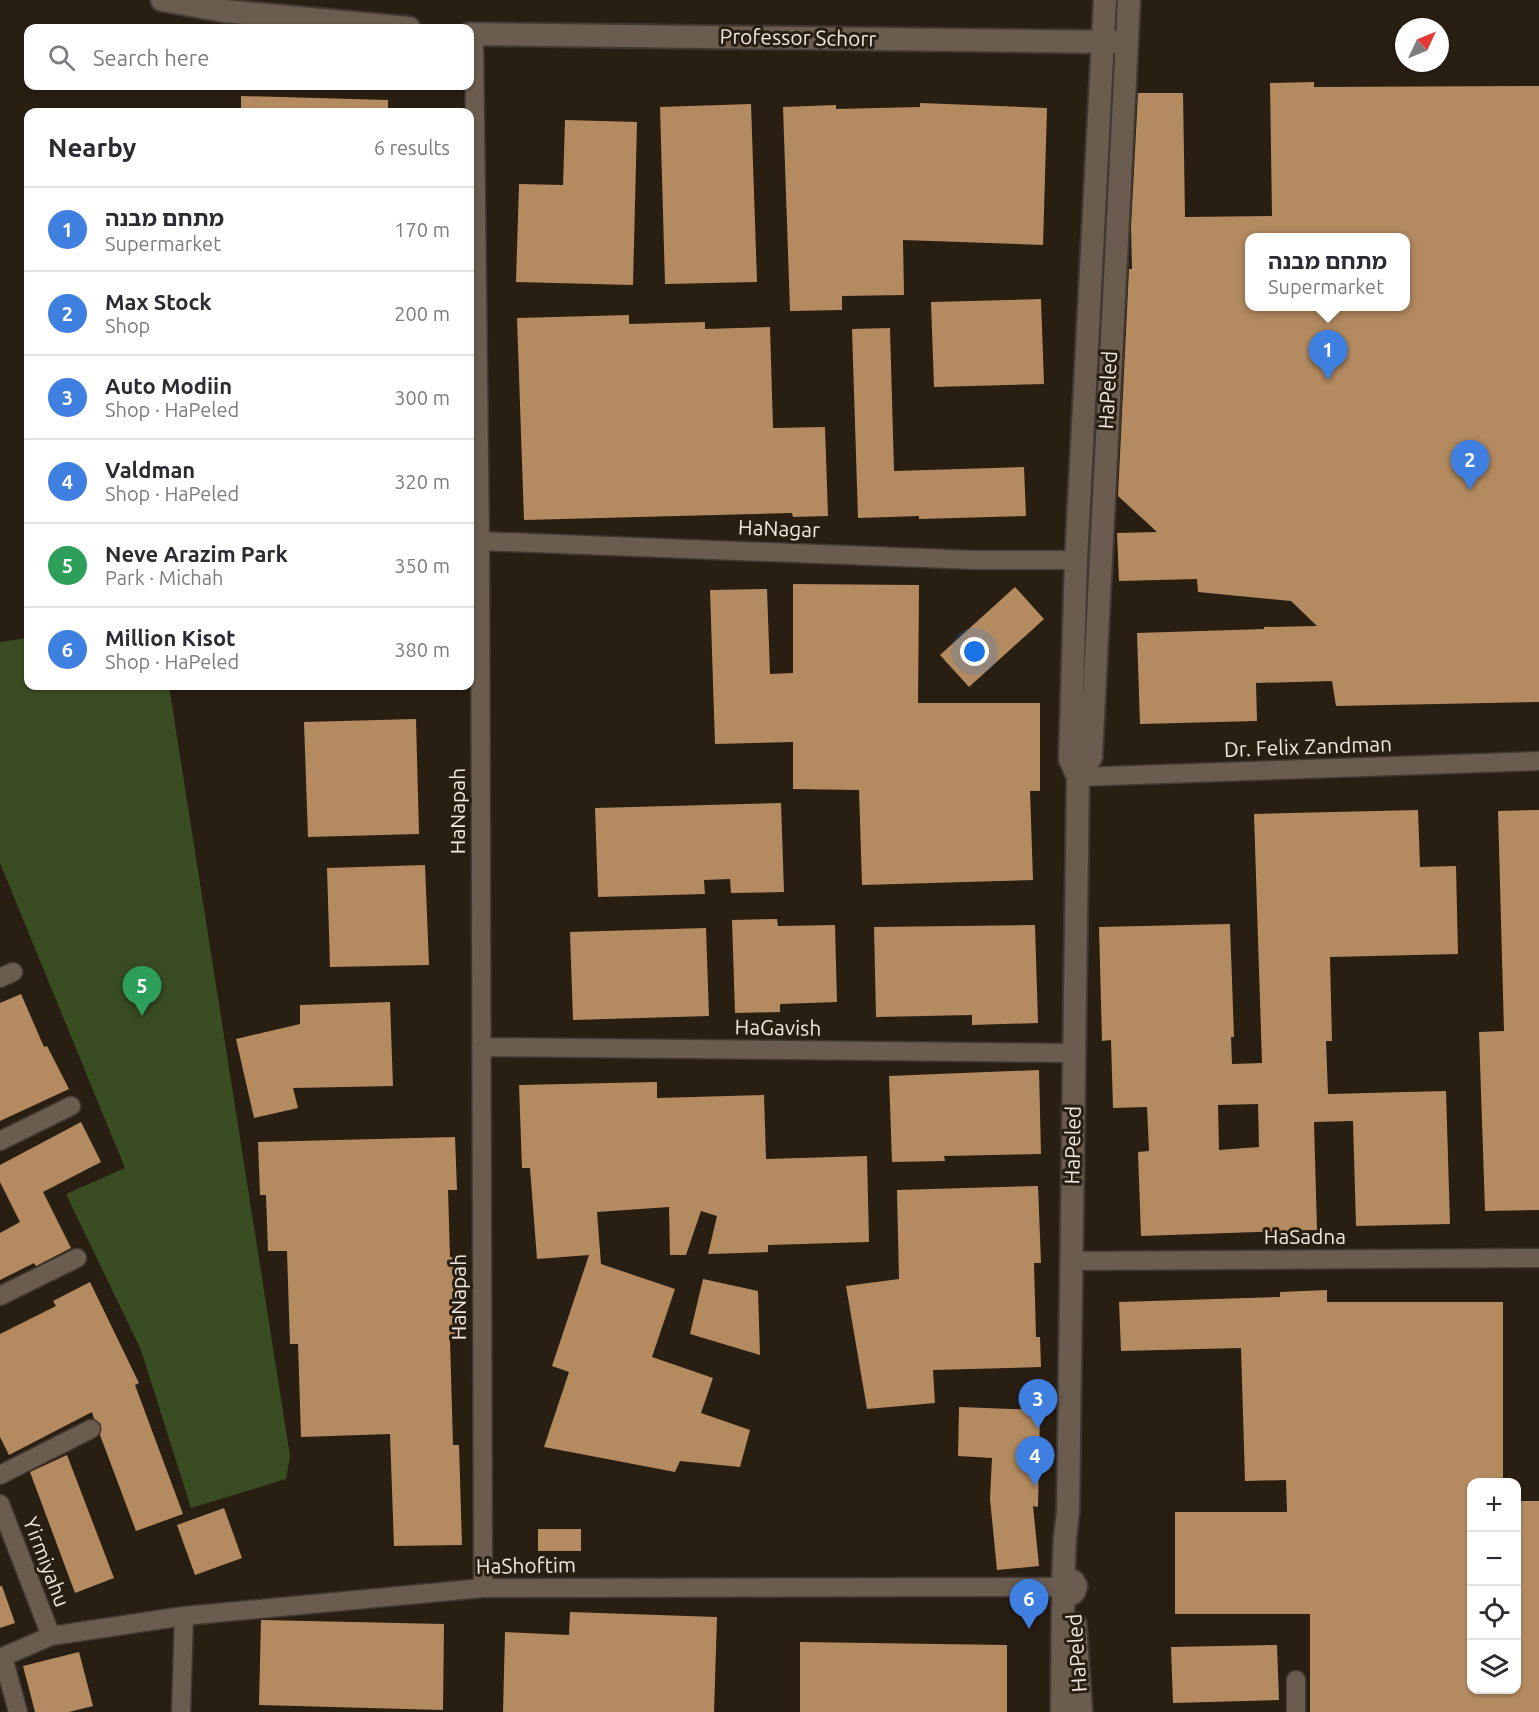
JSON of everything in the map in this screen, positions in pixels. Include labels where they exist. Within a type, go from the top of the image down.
[{"type":"street","points":[[167,0],[224,11],[365,24]]},
{"type":"street","name":"HaPeled","points":[[1062,1712],[1066,1587],[1065,1537],[1068,1512],[1078,777],[1070,759],[1076,560],[1105,0]]},
{"type":"street","name":"HaPeled","points":[[1078,777],[1091,758],[1129,0]]},
{"type":"street","name":"Professor Schorr","points":[[474,34],[1126,43]]},
{"type":"street","name":"HaNapah","points":[[473,90],[473,108]]},
{"type":"street","name":"HaNapah","points":[[474,161],[480,541],[483,1588]]},
{"type":"street","name":"HaNagar","points":[[480,541],[975,560],[1076,560]]},
{"type":"street","name":"Dr. Felix Zandman","points":[[1078,777],[1539,761]]},
{"type":"street","name":"HaGavish","points":[[481,1047],[1074,1053]]},
{"type":"street","points":[[0,1142],[71,1106]]},
{"type":"street","points":[[0,1296],[77,1258]]},
{"type":"street","name":"HaSadna","points":[[1071,1261],[1539,1258]]},
{"type":"street","points":[[0,1475],[92,1429]]},
{"type":"street","name":"Yirmiyahu","points":[[0,1504],[51,1636]]},
{"type":"street","name":"HaPeled","points":[[1066,1587],[1081,1712]]},
{"type":"street","name":"HaShoftim","points":[[2,1658],[51,1636],[184,1616],[483,1588],[1066,1587]]},
{"type":"street","points":[[181,1712],[184,1616]]},
{"type":"street","points":[[2,1658],[18,1712]]},
{"type":"street","points":[[1296,1680],[1296,1712]]},
{"type":"green space","points":[[24,639],[24,690],[170,690],[290,1456],[286,1479],[191,1508],[141,1350],[66,1194],[125,1168],[0,863],[0,642]]},
{"type":"building","points":[[1314,82],[1314,87],[1539,86],[1539,702],[1336,706],[1332,681],[1256,683],[1257,721],[1140,724],[1137,633],[1317,626],[1291,601],[1198,592],[1197,579],[1119,581],[1117,533],[1157,532],[1118,496],[1129,269],[1132,269],[1131,227],[1138,93],[1183,93],[1185,217],[1272,216],[1270,83]]},
{"type":"building","points":[[241,96],[388,100],[388,108],[241,108]]},
{"type":"building","points":[[920,103],[1047,108],[1043,245],[903,240],[904,295],[842,296],[842,310],[790,311],[783,107],[836,105],[836,109],[920,107]]},
{"type":"building","points":[[751,104],[757,282],[665,284],[660,107]]},
{"type":"building","points":[[565,120],[637,122],[633,285],[516,282],[519,184],[563,185]]},
{"type":"building","points":[[1041,299],[1044,384],[934,387],[931,302]]},
{"type":"building","points":[[629,315],[629,324],[705,322],[705,329],[770,327],[773,428],[825,427],[828,516],[793,517],[792,513],[524,520],[517,318]]},
{"type":"building","points":[[890,328],[894,471],[1024,467],[1026,516],[858,518],[852,329]]},
{"type":"building","points":[[793,584],[919,585],[918,703],[1040,703],[1040,791],[1030,791],[1033,880],[862,885],[859,790],[793,789],[793,742],[715,744],[710,590],[767,589],[770,674],[793,673]]},
{"type":"building","points":[[1015,587],[1044,619],[969,687],[940,655]]},
{"type":"building","points":[[416,719],[419,834],[308,837],[304,722]]},
{"type":"building","points":[[781,803],[784,892],[731,893],[730,879],[704,880],[705,894],[598,897],[595,808]]},
{"type":"building","points":[[1418,810],[1420,867],[1456,866],[1458,954],[1330,957],[1332,1041],[1326,1041],[1328,1094],[1446,1091],[1450,1224],[1356,1226],[1353,1121],[1314,1122],[1317,1230],[1141,1236],[1138,1152],[1149,1151],[1147,1107],[1113,1108],[1111,1040],[1102,1041],[1099,927],[1230,924],[1234,1037],[1231,1037],[1232,1064],[1262,1063],[1254,814]],"holes":[[[1258,1104],[1259,1147],[1219,1150],[1218,1105]]]},
{"type":"building","points":[[1539,810],[1539,1210],[1485,1211],[1479,1032],[1504,1031],[1498,811]]},
{"type":"building","points":[[425,865],[429,965],[330,967],[327,868]]},
{"type":"building","points":[[777,919],[778,926],[835,925],[837,1002],[780,1004],[780,1012],[735,1013],[732,920]]},
{"type":"building","points":[[1035,925],[1038,1023],[972,1025],[972,1015],[876,1017],[874,927]]},
{"type":"building","points":[[706,928],[709,1016],[573,1020],[570,932]]},
{"type":"building","points":[[21,994],[44,1047],[47,1046],[69,1089],[0,1121],[0,1003]]},
{"type":"building","points":[[390,1002],[393,1086],[293,1088],[298,1108],[254,1118],[236,1039],[300,1024],[300,1005]]},
{"type":"building","points":[[1039,1070],[1041,1154],[944,1156],[945,1161],[892,1162],[889,1076]]},
{"type":"building","points":[[657,1082],[657,1098],[764,1095],[766,1159],[867,1156],[869,1242],[768,1245],[768,1252],[708,1254],[717,1216],[701,1211],[686,1255],[670,1255],[669,1207],[597,1212],[601,1264],[675,1289],[652,1357],[713,1378],[701,1413],[750,1430],[740,1467],[680,1461],[675,1472],[544,1447],[569,1372],[552,1366],[589,1255],[537,1259],[530,1168],[522,1168],[519,1085]]},
{"type":"building","points":[[81,1122],[101,1162],[43,1192],[71,1248],[36,1266],[34,1263],[0,1280],[0,1233],[20,1222],[0,1182],[0,1165]]},
{"type":"building","points":[[455,1137],[457,1190],[448,1190],[450,1257],[455,1257],[458,1340],[450,1340],[453,1445],[459,1445],[462,1545],[394,1546],[390,1434],[301,1437],[298,1344],[290,1344],[287,1251],[268,1251],[266,1195],[260,1195],[258,1142]]},
{"type":"building","points":[[1038,1186],[1041,1263],[1034,1263],[1036,1337],[1040,1337],[1041,1367],[933,1370],[935,1403],[867,1409],[846,1286],[899,1279],[897,1190]]},
{"type":"building","points":[[703,1279],[758,1291],[760,1355],[690,1334]]},
{"type":"building","points":[[90,1282],[139,1383],[135,1385],[183,1514],[136,1531],[100,1435],[101,1424],[94,1419],[92,1412],[9,1455],[0,1437],[0,1334],[56,1306],[53,1301]]},
{"type":"building","points":[[1327,1290],[1327,1302],[1503,1302],[1503,1478],[1467,1478],[1467,1694],[1521,1694],[1521,1501],[1539,1501],[1539,1712],[1310,1712],[1310,1614],[1175,1614],[1175,1512],[1287,1512],[1286,1480],[1245,1481],[1241,1348],[1121,1351],[1119,1302],[1280,1297],[1280,1292]]},
{"type":"building","points":[[959,1407],[1040,1410],[1038,1507],[1033,1506],[1039,1566],[997,1570],[990,1499],[992,1458],[958,1456]]},
{"type":"building","points":[[67,1455],[114,1578],[75,1593],[30,1472]]},
{"type":"building","points":[[224,1508],[242,1558],[195,1575],[177,1525]]},
{"type":"building","points":[[538,1529],[581,1529],[581,1551],[538,1551]]},
{"type":"building","points":[[0,1586],[2,1586],[15,1623],[0,1628]]},
{"type":"building","points":[[570,1612],[717,1617],[714,1712],[503,1712],[505,1632],[569,1635]]},
{"type":"building","points":[[261,1620],[444,1624],[443,1710],[259,1705]]},
{"type":"building","points":[[800,1642],[1007,1645],[1007,1712],[800,1712]]},
{"type":"building","points":[[1277,1645],[1279,1700],[1173,1703],[1171,1647]]},
{"type":"building","points":[[79,1652],[93,1706],[69,1712],[35,1712],[23,1666]]},
{"type":"place","name":"מתחם מבנה","points":[[1328,380]]},
{"type":"place","name":"Max Stock","points":[[1470,490]]},
{"type":"place","name":"Neve Arazim Park","points":[[142,1016]]},
{"type":"place","name":"Auto Modiin","points":[[1038,1429]]},
{"type":"place","name":"Valdman","points":[[1035,1486]]},
{"type":"place","name":"Million Kisot","points":[[1029,1629]]}]
